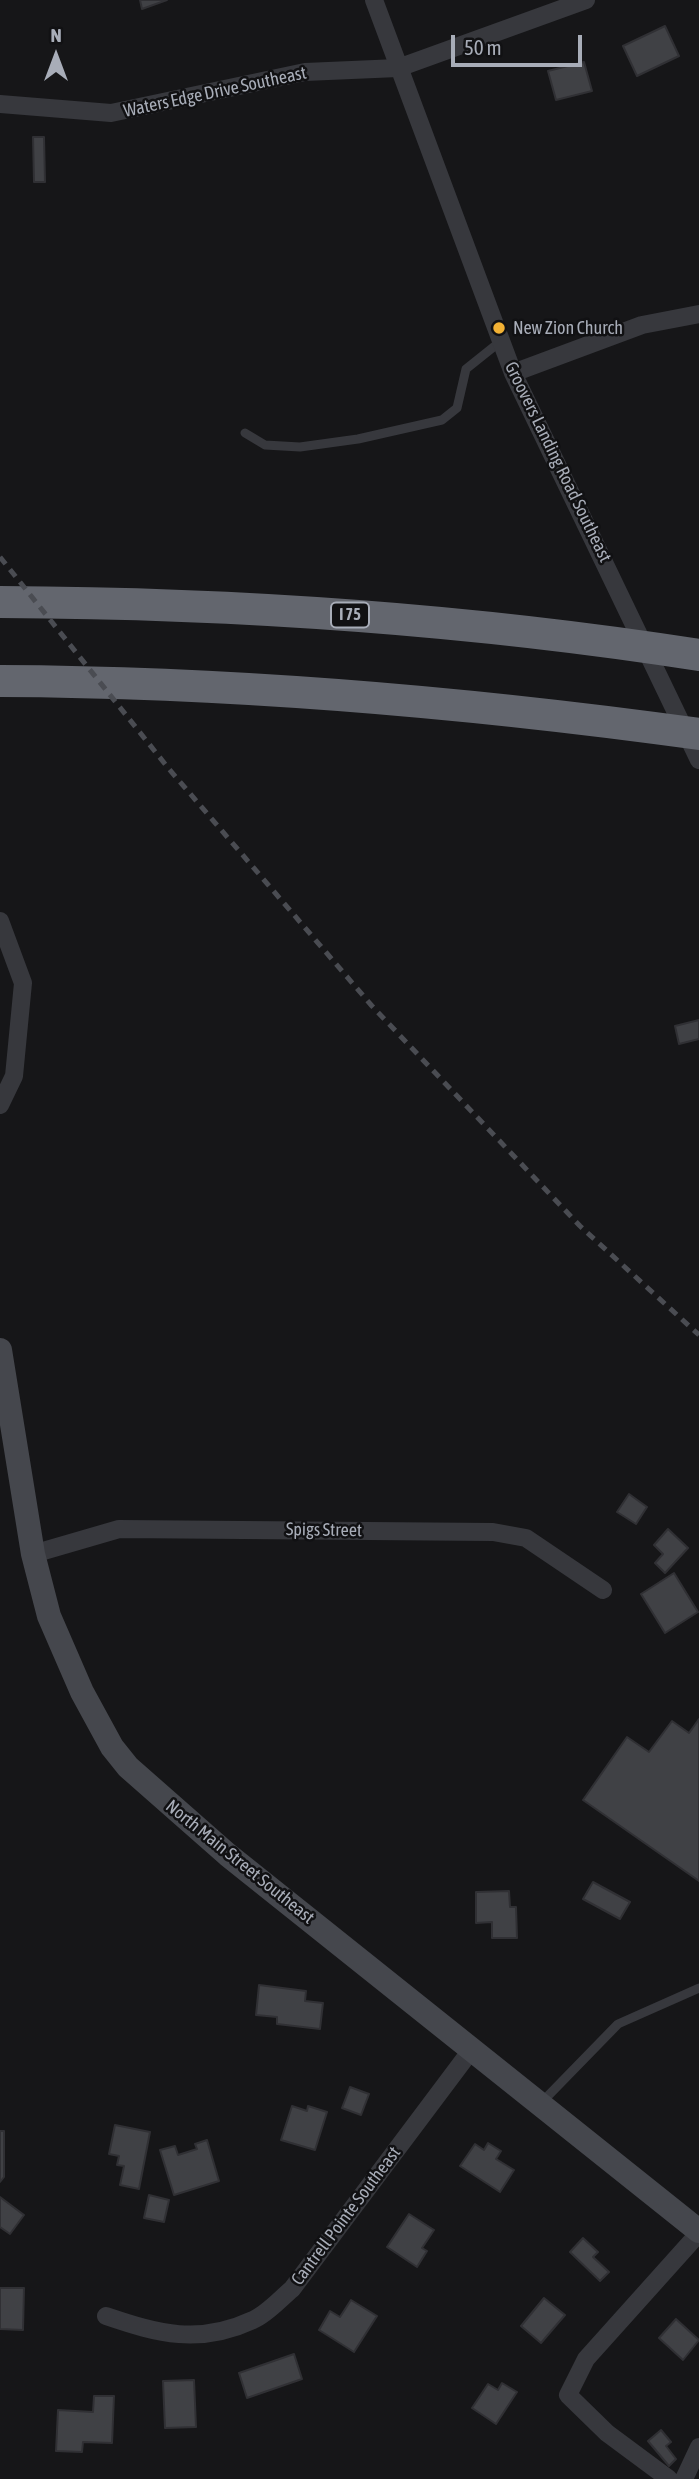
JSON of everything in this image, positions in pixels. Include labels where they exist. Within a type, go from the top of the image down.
[{"type":"highway","name":"I 75","points":[[0,602],[230,607],[365,616],[497,629],[699,655]]},
{"type":"highway","points":[[0,681],[82,681],[323,692],[580,718],[699,734]]},
{"type":"street","name":"Groovers Landing Road Southeast","points":[[374,0],[513,373],[699,760]]},
{"type":"street","name":"Waters Edge Drive Southeast","points":[[0,104],[111,113],[304,72],[398,68],[586,0]]},
{"type":"street","points":[[513,373],[642,324],[699,314]]},
{"type":"street","points":[[0,921],[23,982],[14,1076],[0,1105]]},
{"type":"street","name":"North Main Street Southeast","points":[[0,1350],[33,1554],[49,1616],[64,1654],[112,1747],[128,1767],[228,1855],[699,2232]]},
{"type":"street","name":"Spigs Street","points":[[33,1554],[119,1529],[492,1532],[526,1538],[603,1590]]},
{"type":"street","name":"Cantrell Pointe Southeast","points":[[106,2316],[159,2334],[199,2335],[254,2319],[292,2290],[472,2049]]},
{"type":"street","points":[[669,2479],[607,2434],[568,2395],[586,2359],[699,2232]]},
{"type":"street","points":[[684,2479],[699,2447]]},
{"type":"lane","points":[[245,433],[265,445],[300,447],[358,439],[442,420],[457,408],[466,369],[501,341]]},
{"type":"lane","points":[[541,2104],[618,2024],[697,1992]]},
{"type":"building","points":[[140,0],[167,0],[142,9]]},
{"type":"building","points":[[665,26],[679,56],[637,76],[623,46]]},
{"type":"building","points":[[584,62],[592,91],[556,100],[548,71]]},
{"type":"building","points":[[33,137],[44,137],[45,182],[34,182]]},
{"type":"building","points":[[699,1020],[699,1039],[679,1044],[675,1026]]},
{"type":"building","points":[[629,1494],[647,1507],[636,1524],[617,1512]]},
{"type":"building","points":[[668,1529],[688,1548],[665,1573],[655,1563],[663,1554],[654,1545]]},
{"type":"building","points":[[674,1573],[698,1612],[665,1633],[641,1594]]},
{"type":"building","points":[[699,1719],[699,1881],[583,1800],[627,1737],[649,1752],[672,1721],[689,1733]]},
{"type":"building","points":[[593,1882],[630,1902],[620,1919],[583,1899]]},
{"type":"building","points":[[509,1891],[510,1907],[516,1907],[517,1938],[492,1938],[492,1922],[476,1923],[476,1892]]},
{"type":"building","points":[[259,1985],[306,1991],[305,2001],[323,2003],[320,2029],[277,2024],[277,2017],[256,2015]]},
{"type":"building","points":[[350,2087],[369,2094],[361,2115],[342,2108]]},
{"type":"building","points":[[292,2106],[307,2111],[308,2106],[327,2112],[315,2150],[281,2140]]},
{"type":"building","points":[[115,2125],[150,2132],[139,2189],[120,2185],[124,2166],[117,2165],[119,2156],[109,2154]]},
{"type":"building","points":[[0,2131],[4,2131],[4,2177],[0,2182]]},
{"type":"building","points":[[207,2140],[219,2181],[174,2195],[160,2150],[175,2146],[178,2155],[197,2149],[195,2144]]},
{"type":"building","points":[[488,2143],[501,2151],[496,2159],[514,2170],[500,2192],[460,2166],[475,2144],[484,2150]]},
{"type":"building","points":[[149,2195],[169,2200],[164,2222],[144,2218]]},
{"type":"building","points":[[0,2197],[24,2215],[10,2234],[0,2227]]},
{"type":"building","points":[[409,2214],[434,2230],[422,2248],[427,2251],[417,2267],[387,2247]]},
{"type":"building","points":[[583,2238],[598,2252],[593,2257],[609,2272],[600,2281],[570,2252]]},
{"type":"building","points":[[0,2288],[24,2288],[23,2330],[0,2329]]},
{"type":"building","points":[[544,2298],[565,2315],[541,2343],[521,2326]]},
{"type":"building","points":[[351,2300],[377,2316],[354,2352],[319,2330],[330,2311],[340,2317]]},
{"type":"building","points":[[676,2319],[699,2340],[683,2360],[659,2338]]},
{"type":"building","points":[[294,2354],[302,2379],[247,2398],[239,2373]]},
{"type":"building","points":[[194,2380],[196,2427],[165,2428],[163,2381]]},
{"type":"building","points":[[502,2383],[517,2392],[496,2424],[472,2408],[488,2384],[498,2390]]},
{"type":"building","points":[[94,2396],[114,2396],[112,2443],[83,2442],[82,2452],[56,2451],[58,2410],[93,2412]]},
{"type":"building","points":[[661,2430],[671,2442],[666,2446],[676,2459],[669,2466],[648,2441]]},
{"type":"railway","points":[[0,557],[169,769],[372,1006],[580,1226],[699,1335]]},
{"type":"place","name":"New Zion Church","points":[[499,328]]}]
